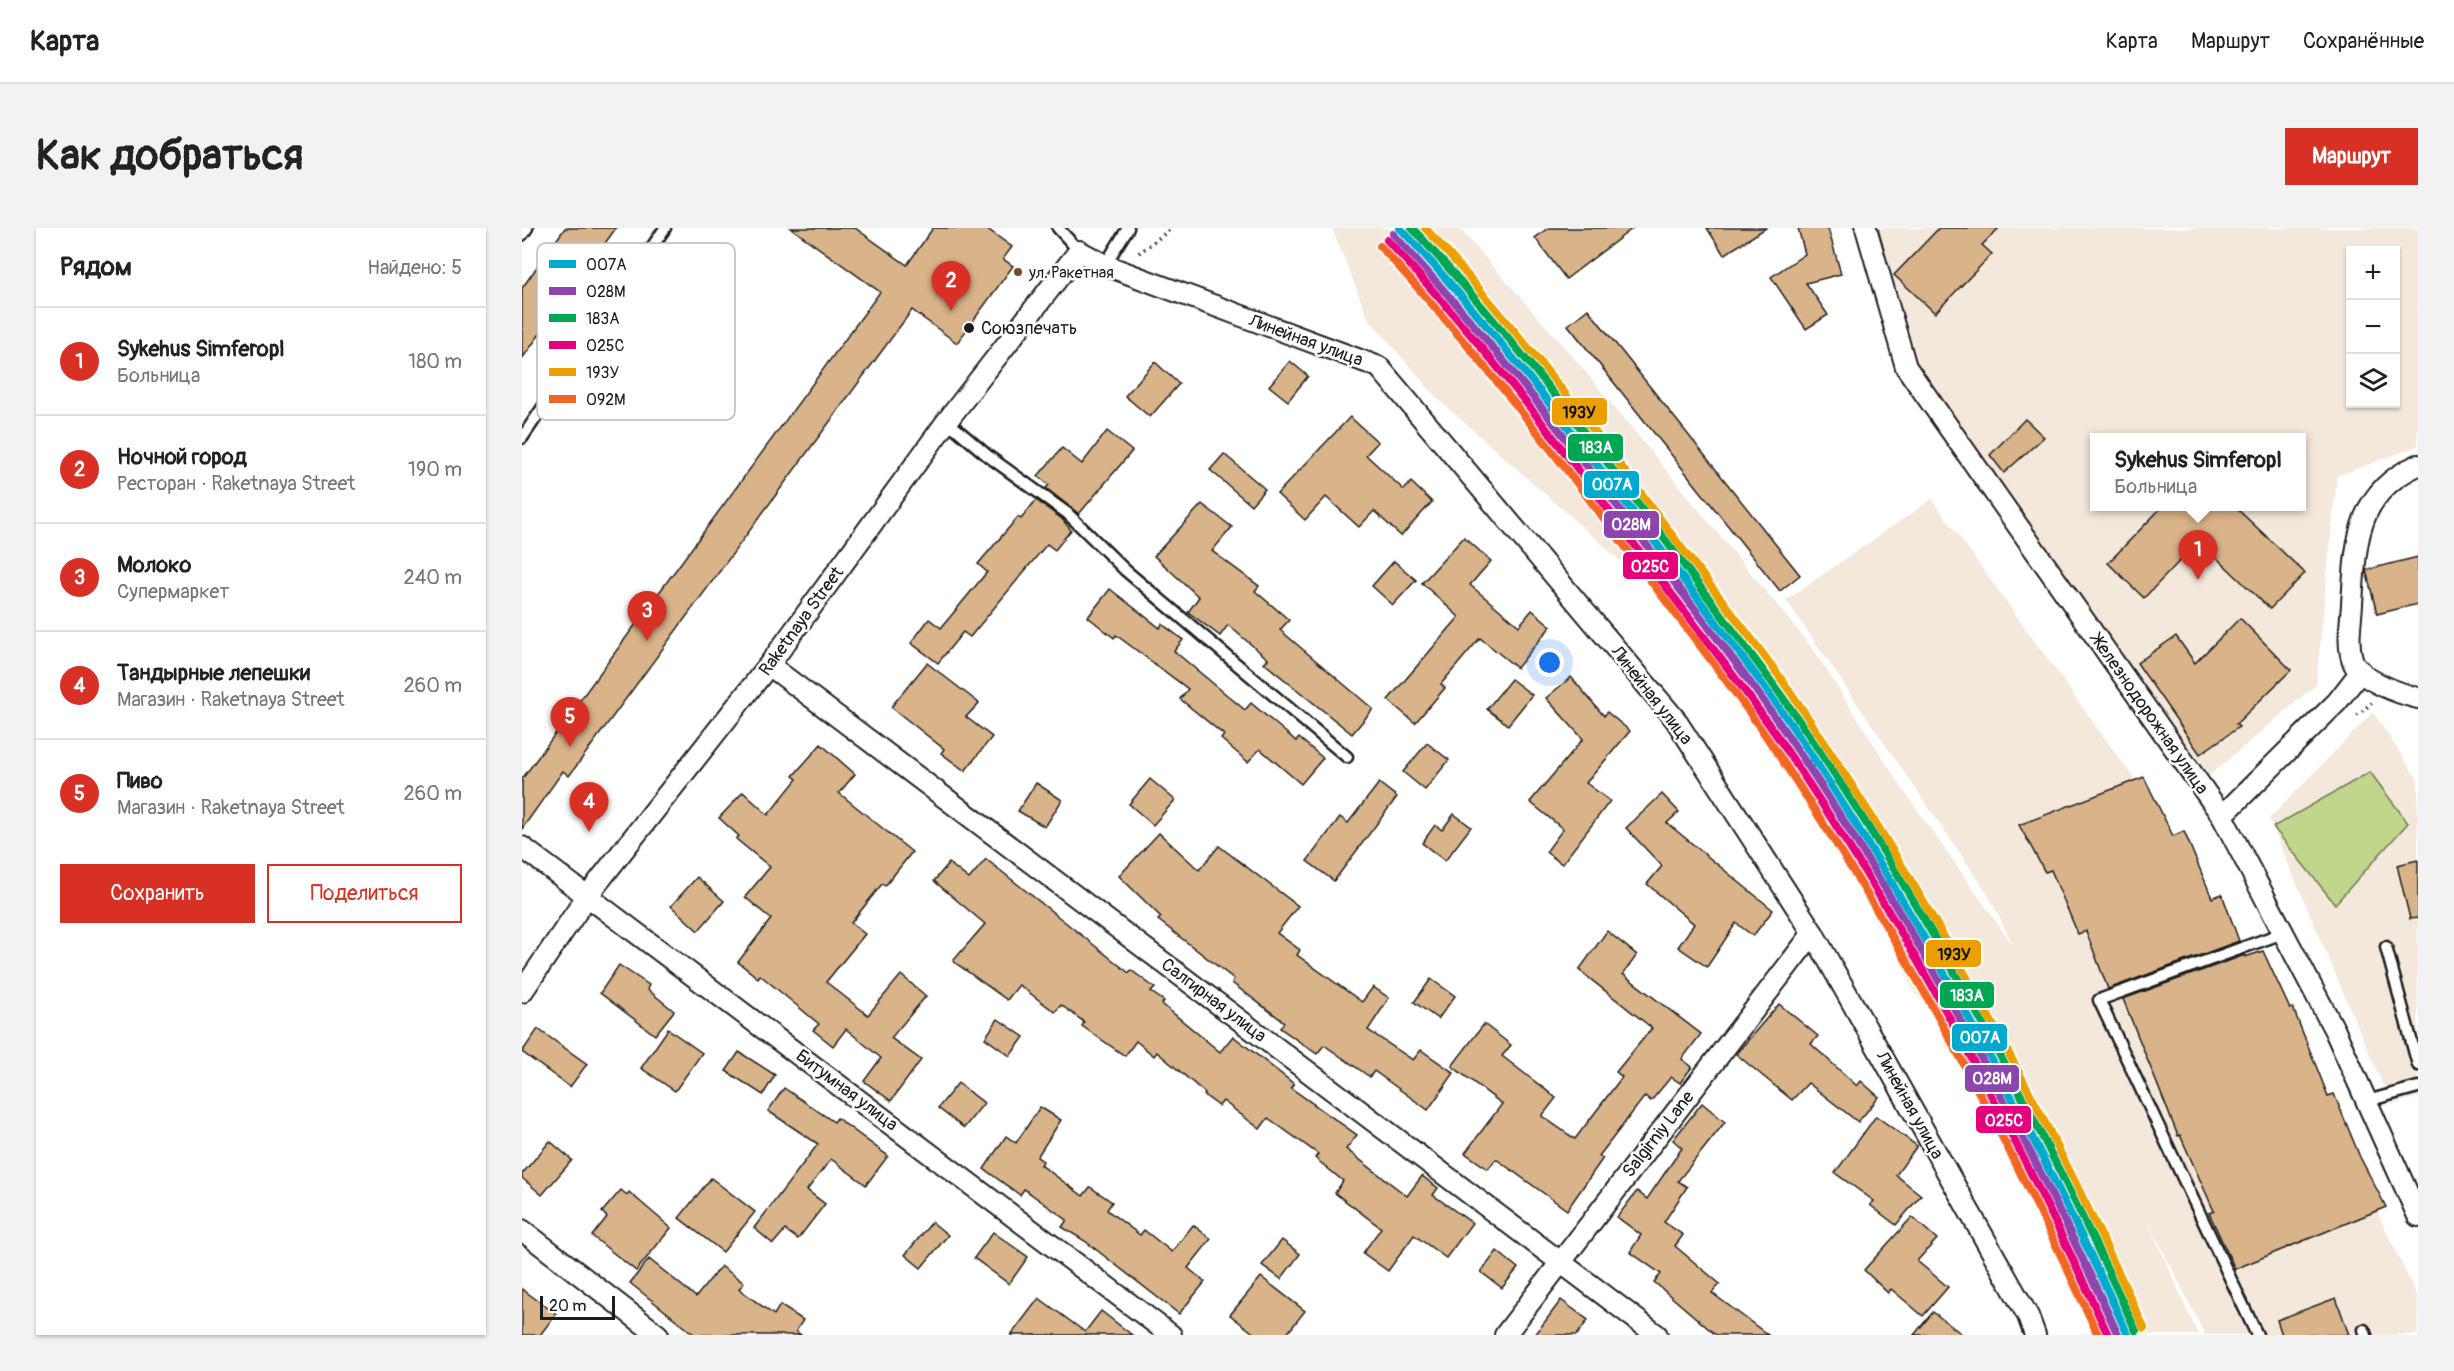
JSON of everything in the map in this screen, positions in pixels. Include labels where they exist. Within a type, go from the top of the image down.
[{"type":"street","name":"Железнодорожная улица","points":[[1866,228],[1906,367],[2222,816],[2335,1031],[2418,1215]]},
{"type":"street","name":"Линейная улица","points":[[1079,250],[1105,266],[1379,367],[1675,719],[1813,933],[2028,1316],[2035,1335]]},
{"type":"street","name":"Raketnaya Street","points":[[522,992],[588,896],[769,665],[947,421],[1079,250]]},
{"type":"street","points":[[2418,465],[2396,475],[2372,503],[2357,538],[2350,646],[2355,665],[2361,671],[2389,688],[2418,698]]},
{"type":"street","name":"Салгирная улица","points":[[769,665],[1657,1335]]},
{"type":"street","points":[[2222,816],[2337,702],[2361,671]]},
{"type":"street","name":"Битумная улица","points":[[522,847],[1171,1335]]},
{"type":"street","name":"Salgirniy Lane","points":[[1505,1335],[1813,933]]},
{"type":"street","points":[[522,1230],[658,1335]]},
{"type":"lane","points":[[522,235],[527,228]]},
{"type":"lane","points":[[655,243],[665,228]]},
{"type":"lane","points":[[1058,228],[1079,250]]},
{"type":"lane","points":[[1105,266],[1128,228]]},
{"type":"lane","points":[[522,438],[537,416]]},
{"type":"lane","points":[[947,421],[988,456],[1067,513],[1125,570],[1347,757]]},
{"type":"lane","points":[[2257,1335],[2099,1000],[2283,933]]},
{"type":"lane","points":[[2386,947],[2418,1065]]},
{"type":"lane","points":[[2367,1101],[2418,1087]]},
{"type":"shaded area","points":[[1332,228],[1459,228],[1575,359],[1813,649],[1904,791],[2014,947],[1988,894],[1786,600],[1932,499],[2169,827],[2374,1205],[2418,1298],[2418,1335],[2205,1335],[2144,1212],[2198,1335],[2104,1335],[2029,1180],[1965,1071],[1939,1019],[1915,994],[1866,887],[1695,627],[1438,399],[1368,318]]},
{"type":"shaded area","points":[[1877,228],[2418,228],[2418,446],[2337,476],[2316,685],[2209,776],[1916,364],[1891,291]]},
{"type":"shaded area","points":[[2373,712],[2418,780],[2418,1097],[2391,1104],[2269,819]]},
{"type":"green space","points":[[2370,772],[2408,823],[2335,904],[2273,827]]},
{"type":"building","points":[[565,228],[616,228],[605,243],[554,243]]},
{"type":"building","points":[[791,228],[855,228],[907,265],[933,228],[986,228],[1012,247],[1003,259],[1013,266],[957,343],[912,310],[569,776],[563,771],[522,829],[522,779],[880,292]]},
{"type":"building","points":[[1548,228],[1633,228],[1566,279],[1535,238]]},
{"type":"building","points":[[1707,228],[1766,228],[1724,255]]},
{"type":"building","points":[[1798,228],[1828,228],[1841,274],[1806,283],[1828,315],[1806,329],[1771,277],[1805,254]]},
{"type":"building","points":[[1939,228],[1999,228],[1982,245],[1992,254],[1935,313],[1894,275]]},
{"type":"building","points":[[537,267],[537,338],[522,359],[522,288]]},
{"type":"building","points":[[1588,309],[1800,575],[1780,591],[1568,325]]},
{"type":"building","points":[[1290,361],[1308,376],[1288,401],[1269,386]]},
{"type":"building","points":[[1155,362],[1179,384],[1150,417],[1125,396]]},
{"type":"building","points":[[1350,417],[1378,442],[1366,455],[1404,490],[1411,482],[1432,502],[1401,536],[1374,511],[1359,527],[1326,497],[1305,520],[1277,494]]},
{"type":"building","points":[[2025,419],[2044,437],[2004,473],[1990,455]]},
{"type":"building","points":[[1107,431],[1132,451],[1079,514],[1046,488],[1049,485],[1038,476],[1062,448],[1082,464]]},
{"type":"building","points":[[1224,454],[1265,489],[1251,505],[1210,470]]},
{"type":"building","points":[[1036,500],[1062,519],[1071,530],[1055,550],[1047,544],[970,637],[963,632],[938,663],[911,643],[929,619],[941,628],[987,572],[978,564],[1018,517],[1021,519]]},
{"type":"building","points":[[1202,504],[1232,527],[1212,551],[1259,586],[1255,591],[1289,620],[1280,630],[1373,709],[1352,734],[1264,663],[1268,659],[1228,625],[1220,636],[1188,612],[1199,597],[1154,556]]},
{"type":"building","points":[[2158,511],[2239,511],[2305,573],[2270,609],[2199,541],[2144,598],[2108,563]]},
{"type":"building","points":[[1464,537],[1491,561],[1470,585],[1519,626],[1532,610],[1551,626],[1517,668],[1480,638],[1441,684],[1445,688],[1415,723],[1388,700],[1459,617],[1422,583]]},
{"type":"building","points":[[2418,557],[2418,604],[2377,614],[2366,570]]},
{"type":"building","points":[[1394,561],[1416,580],[1393,605],[1372,586]]},
{"type":"building","points":[[1110,589],[1160,628],[1162,624],[1183,640],[1174,651],[1245,710],[1251,703],[1296,741],[1299,738],[1323,758],[1301,784],[1260,749],[1248,762],[1221,739],[1224,735],[1180,699],[1188,689],[1116,635],[1114,638],[1088,617]]},
{"type":"building","points":[[2240,618],[2291,670],[2236,724],[2239,727],[2200,754],[2137,663],[2176,636],[2195,663]]},
{"type":"building","points":[[927,663],[979,703],[966,717],[992,737],[965,771],[941,753],[944,749],[891,707]]},
{"type":"building","points":[[1571,677],[1604,716],[1607,712],[1630,731],[1586,783],[1610,801],[1562,864],[1546,852],[1563,829],[1530,802],[1583,739],[1546,698]]},
{"type":"building","points":[[1511,679],[1532,695],[1508,725],[1487,709]]},
{"type":"building","points":[[1427,743],[1449,760],[1425,790],[1403,772]]},
{"type":"building","points":[[821,744],[855,774],[839,793],[912,852],[885,886],[882,884],[851,923],[865,934],[826,982],[868,1015],[901,975],[926,996],[891,1038],[921,1060],[891,1101],[864,1081],[881,1058],[846,1029],[833,1046],[813,1030],[819,1024],[760,975],[758,978],[738,962],[771,919],[745,897],[770,867],[736,839],[739,836],[719,818],[743,792],[768,815],[797,779],[793,776]]},
{"type":"building","points":[[2144,777],[2173,836],[2184,831],[2212,898],[2222,894],[2239,941],[2108,989],[2086,931],[2078,934],[2051,870],[2045,872],[2019,825]]},
{"type":"building","points":[[1150,779],[1175,800],[1153,825],[1129,804]]},
{"type":"building","points":[[1036,783],[1062,800],[1045,827],[1018,811]]},
{"type":"building","points":[[1379,783],[1397,797],[1334,881],[1307,861],[1340,817],[1348,823]]},
{"type":"building","points":[[1662,794],[1679,812],[1667,823],[1773,910],[1753,936],[1736,923],[1707,967],[1678,947],[1694,924],[1647,884],[1662,866],[1626,828]]},
{"type":"building","points":[[1454,814],[1471,827],[1445,861],[1422,843],[1435,825],[1442,830]]},
{"type":"building","points":[[1159,833],[1199,870],[1219,846],[1298,906],[1277,933],[1300,950],[1297,955],[1362,1002],[1373,987],[1389,998],[1368,1030],[1413,1060],[1421,1050],[1454,1073],[1428,1110],[1374,1071],[1370,1077],[1324,1045],[1317,1054],[1280,1028],[1284,1022],[1232,983],[1234,979],[1158,920],[1161,917],[1119,876]]},
{"type":"building","points":[[986,859],[1129,973],[1131,970],[1155,988],[1151,992],[1164,1001],[1162,1004],[1220,1052],[1233,1036],[1294,1084],[1291,1088],[1357,1135],[1346,1149],[1407,1196],[1422,1176],[1438,1188],[1433,1195],[1472,1223],[1446,1258],[1414,1235],[1388,1271],[1363,1253],[1381,1228],[1335,1193],[1343,1181],[1315,1158],[1318,1154],[1268,1118],[1260,1129],[1223,1101],[1219,1106],[1204,1095],[1205,1093],[1157,1052],[1154,1056],[1136,1041],[1125,1056],[1082,1026],[1084,1022],[1061,1005],[1055,1012],[1019,985],[1007,1000],[953,961],[985,924],[934,881],[949,863],[969,879]]},
{"type":"building","points":[[2418,860],[2418,918],[2410,919],[2397,865]]},
{"type":"building","points":[[697,877],[724,901],[698,931],[671,906]]},
{"type":"building","points":[[1607,931],[1637,955],[1623,974],[1701,1034],[1682,1059],[1692,1067],[1680,1083],[1671,1077],[1651,1101],[1645,1096],[1599,1156],[1603,1158],[1567,1210],[1496,1159],[1488,1169],[1465,1153],[1502,1104],[1452,1066],[1484,1024],[1511,1045],[1502,1056],[1556,1098],[1542,1116],[1575,1139],[1622,1077],[1616,1072],[1652,1028],[1579,970]]},
{"type":"building","points":[[2263,951],[2290,1009],[2293,1008],[2328,1096],[2334,1094],[2360,1157],[2386,1207],[2235,1269],[2209,1213],[2214,1211],[2180,1135],[2178,1136],[2123,999],[2245,955],[2245,957]]},
{"type":"building","points":[[619,965],[649,985],[647,989],[674,1011],[655,1035],[600,993]]},
{"type":"building","points":[[1431,979],[1455,996],[1438,1019],[1414,1002]]},
{"type":"building","points":[[1779,1004],[1818,1036],[1811,1044],[1857,1086],[1861,1081],[1879,1097],[1858,1122],[1808,1083],[1792,1100],[1736,1054]]},
{"type":"building","points":[[998,1019],[1024,1037],[1010,1056],[985,1038]]},
{"type":"building","points":[[538,1029],[587,1064],[570,1087],[522,1052]]},
{"type":"building","points":[[668,1029],[702,1053],[675,1091],[641,1068]]},
{"type":"building","points":[[739,1052],[775,1075],[763,1095],[726,1071]]},
{"type":"building","points":[[958,1083],[984,1103],[964,1128],[938,1108]]},
{"type":"building","points":[[784,1088],[834,1122],[837,1118],[888,1156],[866,1185],[831,1159],[807,1190],[825,1204],[798,1239],[785,1230],[773,1244],[754,1228],[818,1144],[768,1111]]},
{"type":"building","points":[[1702,1103],[1725,1122],[1678,1181],[1687,1187],[1664,1222],[1683,1235],[1675,1246],[1720,1284],[1712,1293],[1768,1335],[1716,1335],[1654,1282],[1661,1274],[1630,1252],[1641,1235],[1617,1217],[1637,1191],[1647,1199],[1682,1148],[1673,1140]]},
{"type":"building","points":[[1040,1107],[1061,1120],[1037,1157],[1043,1161],[1041,1165],[1083,1196],[1090,1187],[1112,1202],[1107,1210],[1140,1235],[1144,1230],[1172,1252],[1193,1225],[1211,1239],[1188,1268],[1205,1282],[1179,1314],[1085,1241],[1062,1227],[1067,1220],[1024,1189],[1020,1195],[984,1169],[1006,1136],[1016,1143]]},
{"type":"building","points":[[1876,1116],[1917,1146],[1896,1175],[1921,1195],[1896,1225],[1870,1205],[1874,1201],[1835,1173]]},
{"type":"building","points":[[550,1141],[572,1160],[542,1195],[522,1178],[522,1174]]},
{"type":"building","points":[[711,1178],[755,1212],[723,1252],[679,1218]]},
{"type":"building","points":[[621,1190],[627,1195],[629,1192],[671,1228],[636,1271],[592,1236],[607,1217],[602,1212]]},
{"type":"building","points":[[1912,1217],[1937,1239],[1917,1261],[1948,1287],[1923,1316],[1891,1289],[1888,1293],[1864,1270]]},
{"type":"building","points":[[932,1222],[948,1235],[921,1268],[905,1255]]},
{"type":"building","points":[[993,1232],[1028,1257],[1009,1284],[974,1258]]},
{"type":"building","points":[[1282,1240],[1300,1254],[1281,1279],[1262,1265]]},
{"type":"building","points":[[1497,1251],[1518,1268],[1502,1288],[1481,1272]]},
{"type":"building","points":[[649,1259],[696,1297],[721,1266],[744,1283],[739,1289],[774,1315],[780,1305],[803,1320],[796,1331],[801,1335],[695,1335],[630,1283]]},
{"type":"building","points":[[1261,1277],[1305,1311],[1286,1335],[1256,1335],[1230,1315]]},
{"type":"building","points":[[522,1289],[556,1314],[540,1335],[522,1335]]},
{"type":"building","points":[[1039,1298],[1085,1332],[1101,1311],[1132,1335],[1011,1335]]},
{"type":"building","points":[[2336,1298],[2349,1335],[2282,1335],[2277,1320]]},
{"type":"building","points":[[1561,1300],[1588,1320],[1577,1335],[1535,1335]]},
{"type":"building","points":[[1933,1312],[1963,1335],[1914,1335]]},
{"type":"transit line","name":"007А","points":[[1400,228],[1504,347],[1570,429],[1796,732],[1889,878],[1974,1027],[2054,1180],[2128,1335]]},
{"type":"transit line","name":"183А","points":[[1412,228],[1481,305],[1610,466],[1770,680],[1850,798],[1896,871],[1982,1021],[2062,1175],[2136,1331]]},
{"type":"transit line","name":"193У","points":[[1425,228],[1524,342],[1587,422],[1763,655],[1812,724],[1905,870],[1990,1019],[2070,1172],[2144,1328]]},
{"type":"transit line","name":"028М","points":[[1393,234],[1463,312],[1594,475],[1772,713],[1835,807],[1924,954],[2006,1104],[2118,1335]]},
{"type":"transit line","name":"025С","points":[[1387,240],[1490,358],[1555,439],[1747,694],[1826,810],[1915,956],[1956,1030],[2035,1181],[2108,1335]]},
{"type":"transit line","name":"092М","points":[[1380,246],[1450,325],[1550,448],[1727,682],[1774,748],[1864,890],[1948,1035],[2026,1183],[2098,1335]]},
{"type":"place","name":"ул. Ракетная","points":[[1018,272]]},
{"type":"place","name":"Ночной город","points":[[951,311]]},
{"type":"place","name":"Союзпечать","points":[[969,328]]},
{"type":"place","name":"Sykehus Simferopl","points":[[2198,580]]},
{"type":"place","name":"Молоко","points":[[647,641]]},
{"type":"place","name":"Пиво","points":[[570,747]]},
{"type":"place","name":"Тандырные лепешки","points":[[589,832]]}]
